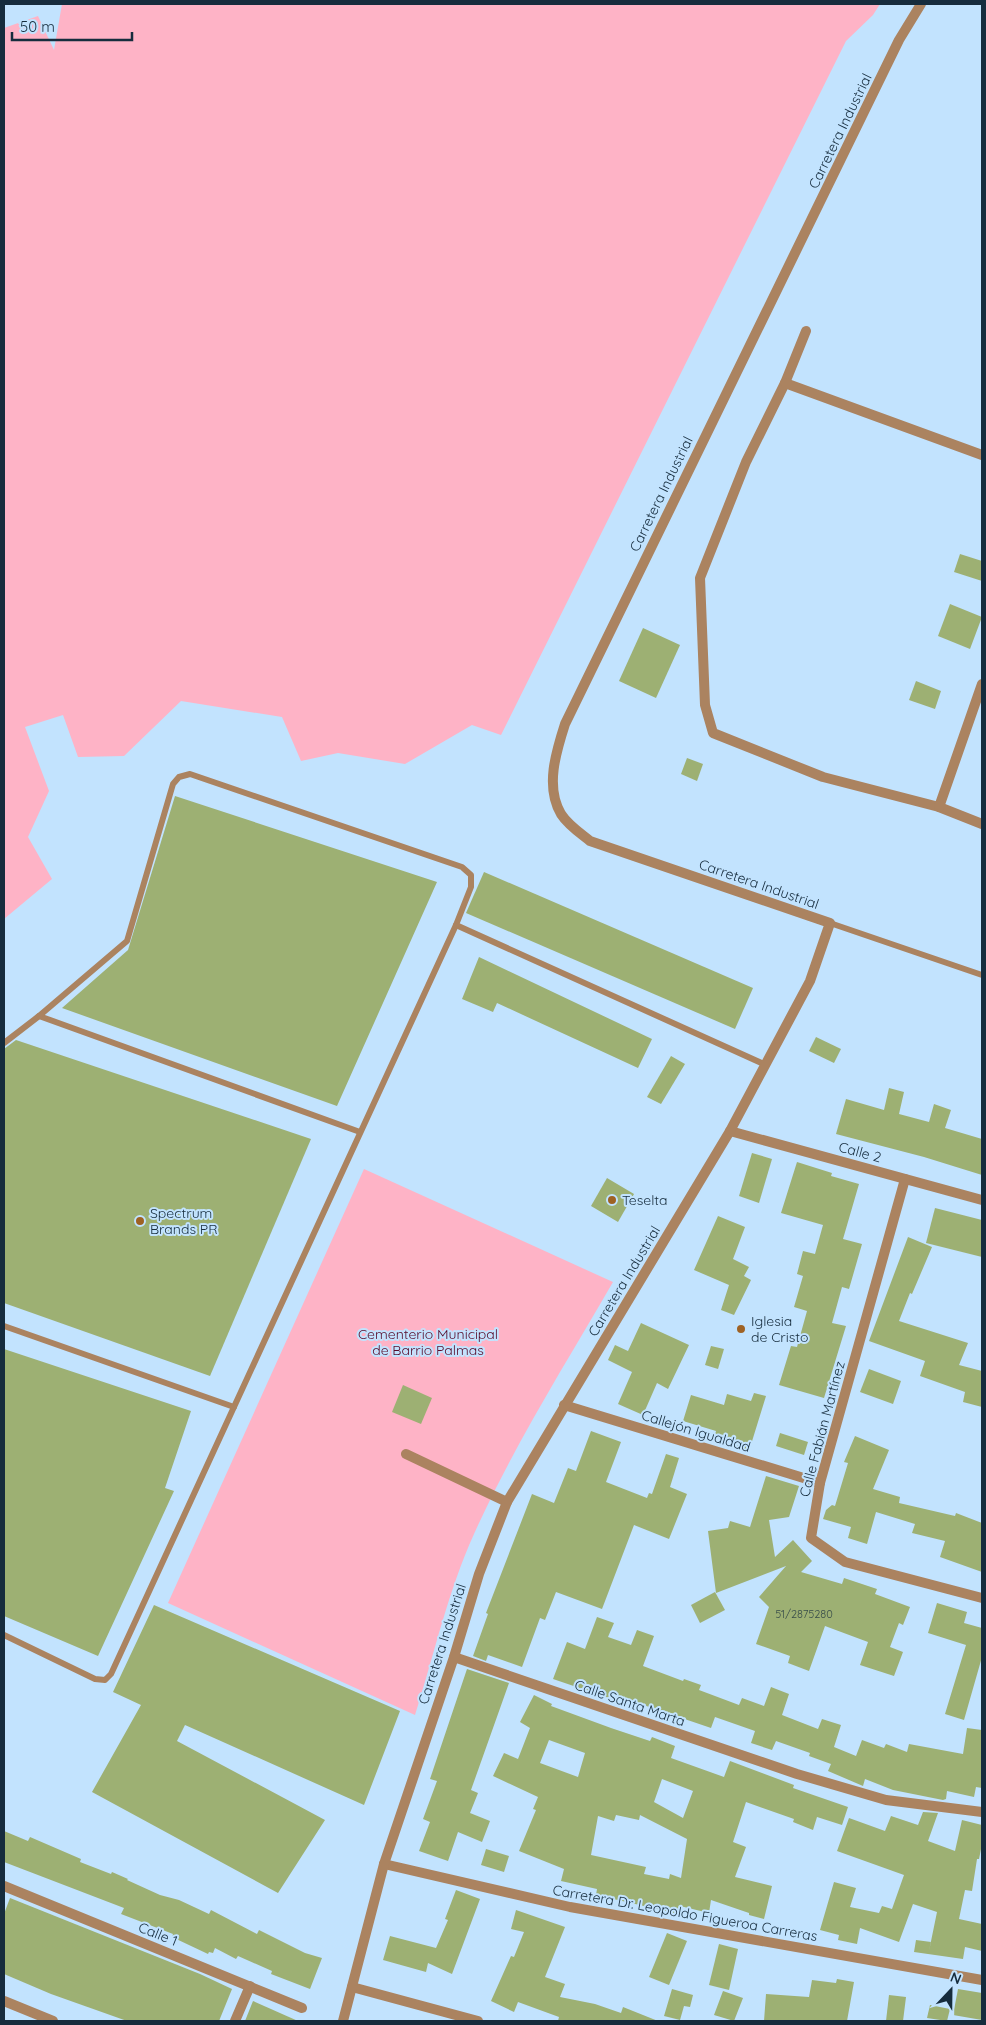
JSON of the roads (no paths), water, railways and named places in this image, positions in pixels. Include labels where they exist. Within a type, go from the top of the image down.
[{"type":"street","name":"Carretera Industrial","points":[[343,2021],[384,1864],[454,1657],[478,1574],[507,1502],[730,1131],[810,981],[830,922],[590,841],[574,829],[561,814],[553,786],[554,758],[565,724],[586,680],[891,58],[921,4]]},
{"type":"street","points":[[806,332],[785,383],[746,462],[700,578],[705,705],[713,733],[823,777],[939,807],[982,824]]},
{"type":"street","points":[[785,383],[982,455]]},
{"type":"street","points":[[939,807],[982,684]]},
{"type":"street","name":"Calle 2","points":[[730,1131],[982,1200]]},
{"type":"street","name":"Calle Fabián Martínez","points":[[905,1179],[820,1483],[811,1538],[845,1562],[982,1598]]},
{"type":"street","name":"Callejón Igualdad","points":[[564,1405],[820,1483]]},
{"type":"street","points":[[406,1454],[507,1502]]},
{"type":"street","name":"Calle Santa Marta","points":[[454,1657],[797,1774],[886,1800],[982,1812]]},
{"type":"street","name":"Carretera Dr. Leopoldo Figueroa Carreras","points":[[384,1864],[570,1907],[982,1980]]},
{"type":"street","name":"Calle 1","points":[[4,1886],[302,2008]]},
{"type":"street","points":[[235,2021],[250,1986]]},
{"type":"street","points":[[352,1987],[478,2021]]},
{"type":"street","points":[[4,2001],[53,2021]]},
{"type":"lane","points":[[4,1043],[39,1016],[127,941],[172,784],[179,777],[190,774],[462,867],[471,875],[471,887],[456,925],[111,1674],[105,1680],[94,1678],[4,1635]]},
{"type":"lane","points":[[830,922],[982,975]]},
{"type":"lane","points":[[456,925],[766,1065]]},
{"type":"lane","points":[[39,1016],[360,1132]]},
{"type":"lane","points":[[4,1326],[234,1407]]},
{"type":"place","name":"Teselta","points":[[612,1200]]},
{"type":"place","name":"Spectrum Brands PR","points":[[140,1221]]},
{"type":"place","name":"Iglesia de Cristo","points":[[741,1329]]},
{"type":"park label","name":"Cementerio Municipal de Barrio Palmas","points":[[428,1342]]}]
